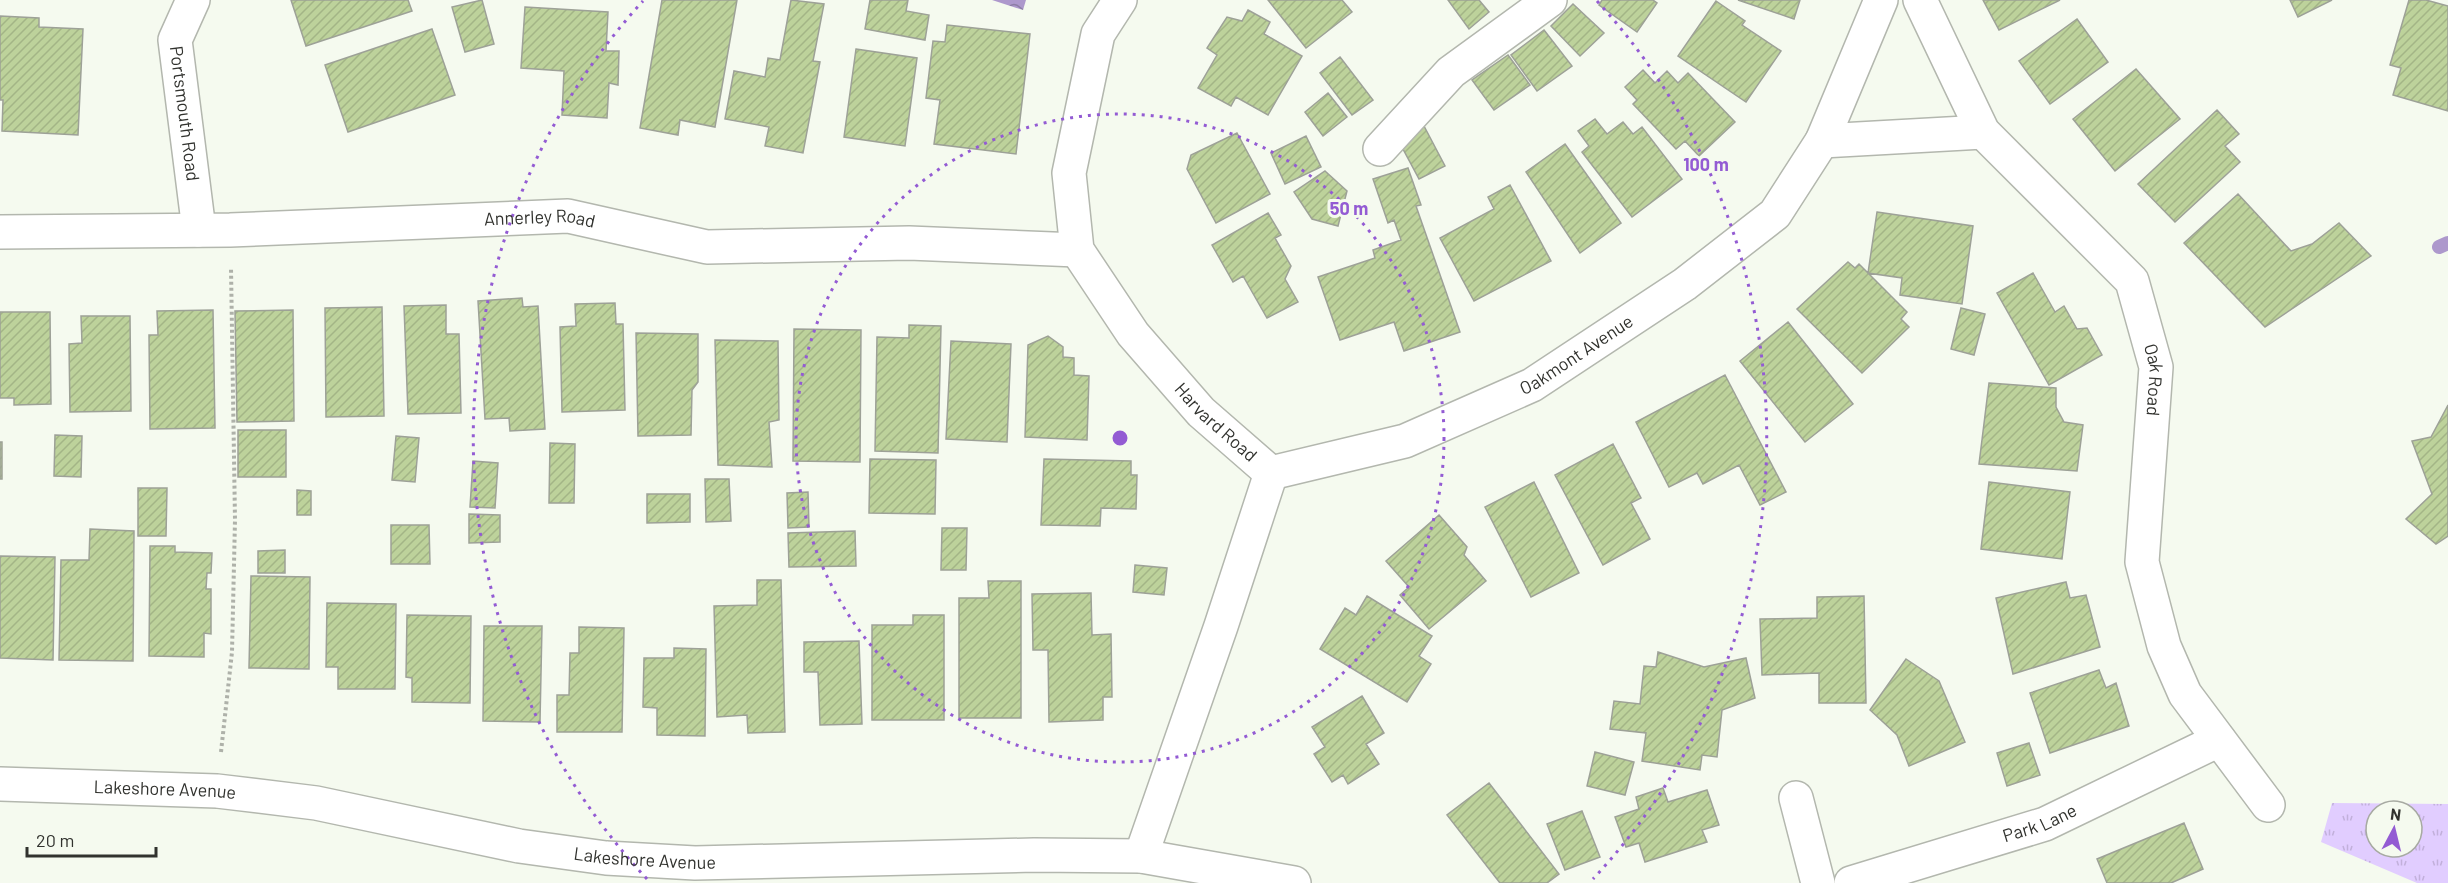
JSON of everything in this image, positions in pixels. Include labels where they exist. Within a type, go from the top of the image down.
[{"type":"street","name":"Portsmouth Road","points":[[193,0],[175,40],[215,230]]},
{"type":"street","name":"Harvard Road","points":[[1120,0],[1098,34],[1069,173],[1077,249],[1140,342],[1201,412],[1270,473],[1221,626],[1141,856]]},
{"type":"street","points":[[1380,149],[1451,72],[1550,0]]},
{"type":"street","name":"Oakmont Avenue","points":[[1270,473],[1406,441],[1532,385],[1685,284],[1774,214],[1822,141],[1881,0]]},
{"type":"street","name":"Oak Road","points":[[1920,0],[1983,132],[2132,281],[2156,367],[2142,562],[2164,646],[2185,694],[2268,805]]},
{"type":"street","points":[[1822,141],[1983,132]]},
{"type":"street","name":"Annerley Road","points":[[0,232],[215,230],[568,216],[707,248],[909,243],[1077,249]]},
{"type":"street","name":"Park Lane","points":[[1851,883],[2045,824],[2219,740]]},
{"type":"street","name":"Lakeshore Avenue","points":[[0,784],[217,791],[316,803],[519,846],[606,858],[695,863],[1034,855],[1141,856],[1294,883]]},
{"type":"street","points":[[1796,798],[1818,883]]},
{"type":"path","points":[[215,230],[235,520],[232,640],[217,791]]},
{"type":"green space","points":[[2332,803],[2364,803],[2364,859],[2424,859],[2424,804],[2448,804],[2448,883],[2417,883],[2321,842]]},
{"type":"water","points":[[992,0],[1026,0],[1023,10]]},
{"type":"building","points":[[291,0],[408,0],[412,11],[306,46]]},
{"type":"building","points":[[482,0],[494,44],[465,52],[452,7]]},
{"type":"building","points":[[662,0],[737,0],[715,127],[680,120],[678,135],[640,128]]},
{"type":"building","points":[[791,0],[824,4],[813,61],[820,62],[803,153],[765,146],[769,127],[725,119],[734,71],[765,77],[768,58],[780,60]]},
{"type":"building","points":[[870,0],[908,0],[906,11],[929,15],[925,40],[865,29]]},
{"type":"building","points":[[1268,0],[1342,0],[1352,12],[1306,48]]},
{"type":"building","points":[[1448,0],[1479,0],[1489,12],[1469,29]]},
{"type":"building","points":[[1602,0],[1653,0],[1657,3],[1637,32],[1599,5]]},
{"type":"building","points":[[1738,0],[1800,0],[1794,19]]},
{"type":"building","points":[[1983,0],[2060,0],[1999,30]]},
{"type":"building","points":[[2290,0],[2332,0],[2298,17]]},
{"type":"building","points":[[2409,0],[2426,0],[2448,6],[2448,111],[2393,95],[2401,68],[2390,65]]},
{"type":"building","points":[[1716,1],[1745,21],[1742,25],[1781,51],[1746,102],[1678,56]]},
{"type":"building","points":[[1573,4],[1604,33],[1580,56],[1551,26]]},
{"type":"building","points":[[525,7],[608,12],[606,51],[619,51],[618,85],[609,83],[607,118],[562,115],[564,71],[521,68]]},
{"type":"building","points":[[1248,10],[1270,22],[1264,34],[1302,56],[1268,115],[1236,97],[1231,106],[1198,88],[1217,55],[1207,48],[1227,17],[1242,21]]},
{"type":"building","points":[[0,16],[39,18],[39,27],[83,29],[78,135],[2,131]]},
{"type":"building","points":[[2077,19],[2108,62],[2050,104],[2019,61]]},
{"type":"building","points":[[947,25],[1030,34],[1016,154],[934,144],[940,100],[926,98],[933,41],[945,42]]},
{"type":"building","points":[[432,29],[455,95],[348,132],[325,65]]},
{"type":"building","points":[[1544,30],[1572,66],[1537,91],[1511,55]]},
{"type":"building","points":[[856,49],[917,58],[905,146],[844,137]]},
{"type":"building","points":[[1508,55],[1530,85],[1494,110],[1472,80]]},
{"type":"building","points":[[1340,57],[1373,100],[1352,115],[1320,73]]},
{"type":"building","points":[[2136,69],[2180,119],[2115,171],[2073,119]]},
{"type":"building","points":[[1643,70],[1655,83],[1667,71],[1678,83],[1688,73],[1735,122],[1699,156],[1685,141],[1676,149],[1633,104],[1637,100],[1625,87]]},
{"type":"building","points":[[1328,93],[1347,117],[1323,136],[1305,112]]},
{"type":"building","points":[[2217,110],[2239,134],[2225,146],[2240,162],[2175,222],[2138,184]]},
{"type":"building","points":[[1595,119],[1607,134],[1623,122],[1633,134],[1642,127],[1682,179],[1632,217],[1582,152],[1589,146],[1578,131]]},
{"type":"building","points":[[1424,126],[1445,166],[1419,179],[1403,149]]},
{"type":"building","points":[[1237,133],[1270,194],[1216,223],[1187,169],[1191,155]]},
{"type":"building","points":[[1306,136],[1321,167],[1285,184],[1271,153]]},
{"type":"building","points":[[1565,144],[1621,223],[1580,253],[1526,172]]},
{"type":"building","points":[[1408,168],[1421,205],[1416,206],[1460,332],[1404,351],[1394,322],[1340,340],[1318,277],[1375,258],[1373,250],[1401,240],[1394,220],[1388,223],[1373,179]]},
{"type":"building","points":[[1325,171],[1347,191],[1338,226],[1312,219],[1294,192]]},
{"type":"building","points":[[1510,185],[1551,261],[1474,301],[1440,238],[1494,209],[1488,197]]},
{"type":"building","points":[[2238,194],[2291,251],[2312,244],[2339,223],[2371,256],[2265,327],[2184,243]]},
{"type":"building","points":[[1877,212],[1973,226],[1962,304],[1900,295],[1902,278],[1868,273]]},
{"type":"building","points":[[1268,213],[1281,235],[1275,238],[1291,266],[1285,279],[1298,302],[1267,318],[1243,276],[1233,282],[1212,245]]},
{"type":"building","points":[[1848,262],[1855,268],[1859,264],[1907,312],[1901,319],[1909,327],[1862,373],[1797,309]]},
{"type":"building","points":[[2033,273],[2055,312],[2064,306],[2077,329],[2087,328],[2102,355],[2049,385],[1997,293]]},
{"type":"building","points":[[522,298],[523,307],[538,306],[545,429],[510,431],[509,418],[485,419],[478,301]]},
{"type":"building","points":[[615,303],[616,324],[623,324],[625,410],[562,412],[560,327],[576,326],[575,304]]},
{"type":"building","points":[[446,305],[446,334],[459,334],[461,413],[408,414],[404,306]]},
{"type":"building","points":[[382,307],[384,416],[326,417],[325,308]]},
{"type":"building","points":[[1961,308],[1985,314],[1974,355],[1951,349]]},
{"type":"building","points":[[213,310],[215,428],[150,429],[149,335],[158,335],[157,311]]},
{"type":"building","points":[[293,310],[294,421],[237,422],[235,311]]},
{"type":"building","points":[[0,312],[50,312],[51,404],[14,405],[14,398],[0,398]]},
{"type":"building","points":[[81,316],[130,316],[131,411],[70,412],[69,344],[82,343]]},
{"type":"building","points":[[1788,322],[1853,404],[1805,442],[1740,361]]},
{"type":"building","points":[[909,325],[941,326],[938,453],[875,451],[877,337],[909,338]]},
{"type":"building","points":[[794,329],[861,330],[860,462],[793,461]]},
{"type":"building","points":[[636,333],[698,334],[698,382],[692,390],[691,435],[638,436]]},
{"type":"building","points":[[1048,336],[1063,347],[1063,357],[1074,358],[1074,375],[1089,376],[1087,440],[1025,437],[1028,345]]},
{"type":"building","points":[[715,340],[778,341],[779,420],[769,422],[772,467],[718,465]]},
{"type":"building","points":[[951,341],[1011,344],[1007,442],[946,439]]},
{"type":"building","points":[[1725,375],[1786,492],[1760,505],[1739,465],[1703,484],[1697,473],[1669,487],[1636,422]]},
{"type":"building","points":[[1989,383],[2056,388],[2056,407],[2064,422],[2083,425],[2077,471],[1979,464]]},
{"type":"building","points":[[2448,405],[2448,536],[2436,544],[2406,519],[2432,494],[2412,441],[2431,437]]},
{"type":"building","points":[[238,430],[286,430],[286,477],[238,477]]},
{"type":"building","points":[[55,435],[82,436],[81,477],[54,476]]},
{"type":"building","points":[[396,436],[419,438],[415,482],[392,480]]},
{"type":"building","points":[[0,442],[2,442],[2,479],[0,479]]},
{"type":"building","points":[[550,443],[575,444],[574,503],[549,503]]},
{"type":"building","points":[[1613,444],[1641,498],[1631,503],[1650,539],[1603,565],[1555,475]]},
{"type":"building","points":[[870,459],[936,460],[935,514],[869,513]]},
{"type":"building","points":[[1044,459],[1131,461],[1131,475],[1137,475],[1136,509],[1101,508],[1100,526],[1041,525]]},
{"type":"building","points":[[473,461],[498,463],[495,508],[470,507]]},
{"type":"building","points":[[705,479],[729,479],[731,521],[706,522]]},
{"type":"building","points":[[1534,482],[1579,573],[1531,597],[1485,507]]},
{"type":"building","points":[[1989,482],[2070,492],[2062,559],[1981,549]]},
{"type":"building","points":[[138,488],[167,488],[166,536],[138,536]]},
{"type":"building","points":[[297,490],[311,491],[311,515],[297,515]]},
{"type":"building","points":[[808,492],[809,527],[788,528],[787,493]]},
{"type":"building","points":[[647,494],[690,494],[690,522],[647,523]]},
{"type":"building","points":[[469,514],[500,515],[500,542],[469,543]]},
{"type":"building","points":[[1439,515],[1467,547],[1464,555],[1486,581],[1429,629],[1400,595],[1409,587],[1386,561]]},
{"type":"building","points":[[391,525],[429,525],[430,564],[391,564]]},
{"type":"building","points":[[942,528],[967,528],[966,570],[941,570]]},
{"type":"building","points":[[90,529],[134,531],[133,661],[59,660],[61,560],[89,560]]},
{"type":"building","points":[[855,531],[856,566],[789,567],[788,533]]},
{"type":"building","points":[[150,546],[175,546],[175,552],[212,553],[211,573],[207,573],[206,589],[211,589],[211,634],[204,633],[204,657],[149,656]]},
{"type":"building","points":[[285,550],[285,573],[258,573],[258,551]]},
{"type":"building","points":[[0,556],[55,557],[53,660],[0,658]]},
{"type":"building","points":[[1135,565],[1167,568],[1164,595],[1133,592]]},
{"type":"building","points":[[251,576],[310,577],[309,669],[249,668]]},
{"type":"building","points":[[757,580],[781,580],[785,732],[748,733],[747,715],[717,717],[714,606],[757,605]]},
{"type":"building","points":[[988,581],[1021,581],[1021,718],[959,718],[959,598],[989,598]]},
{"type":"building","points":[[2066,582],[2070,598],[2086,595],[2100,647],[2013,674],[1996,598]]},
{"type":"building","points":[[1091,593],[1092,635],[1111,634],[1112,697],[1103,697],[1103,720],[1049,722],[1048,650],[1033,650],[1032,594]]},
{"type":"building","points":[[1367,596],[1432,636],[1419,656],[1431,664],[1407,702],[1320,649],[1345,608],[1356,615]]},
{"type":"building","points":[[1864,596],[1866,703],[1819,703],[1819,673],[1762,675],[1760,619],[1817,618],[1817,597]]},
{"type":"building","points":[[327,603],[396,604],[395,689],[338,689],[338,667],[326,667]]},
{"type":"building","points":[[407,615],[471,616],[470,703],[412,702],[412,678],[406,677]]},
{"type":"building","points":[[913,615],[944,615],[944,720],[872,720],[872,625],[913,625]]},
{"type":"building","points":[[484,626],[542,626],[540,722],[483,721]]},
{"type":"building","points":[[579,627],[624,628],[622,732],[557,732],[557,695],[569,695],[570,653],[579,653]]},
{"type":"building","points":[[859,641],[862,724],[820,725],[818,672],[804,672],[804,642]]},
{"type":"building","points":[[674,648],[706,649],[705,736],[657,735],[657,708],[643,707],[644,658],[674,658]]},
{"type":"building","points":[[1658,652],[1704,667],[1746,658],[1755,698],[1722,710],[1717,757],[1702,755],[1700,770],[1642,761],[1646,733],[1610,729],[1614,701],[1640,704],[1644,666],[1656,667]]},
{"type":"building","points":[[1906,659],[1939,681],[1965,742],[1909,766],[1897,735],[1870,710]]},
{"type":"building","points":[[2099,670],[2106,688],[2116,683],[2129,726],[2050,753],[2030,693]]},
{"type":"building","points":[[1362,696],[1384,733],[1366,744],[1379,764],[1348,784],[1343,775],[1332,782],[1314,754],[1325,747],[1312,727]]},
{"type":"building","points":[[2029,743],[2040,775],[2007,786],[1997,753]]},
{"type":"building","points":[[1595,752],[1634,762],[1625,795],[1587,786]]},
{"type":"building","points":[[1489,783],[1559,874],[1547,883],[1500,883],[1447,815]]},
{"type":"building","points":[[1663,788],[1668,802],[1707,790],[1719,825],[1702,830],[1707,842],[1645,862],[1639,843],[1626,847],[1615,817],[1639,809],[1636,797]]},
{"type":"building","points":[[1582,811],[1600,857],[1565,870],[1547,824]]},
{"type":"building","points":[[2184,823],[2203,869],[2171,883],[2107,883],[2097,859]]},
{"type":"waterway","points":[[2439,247],[2448,243]]}]
